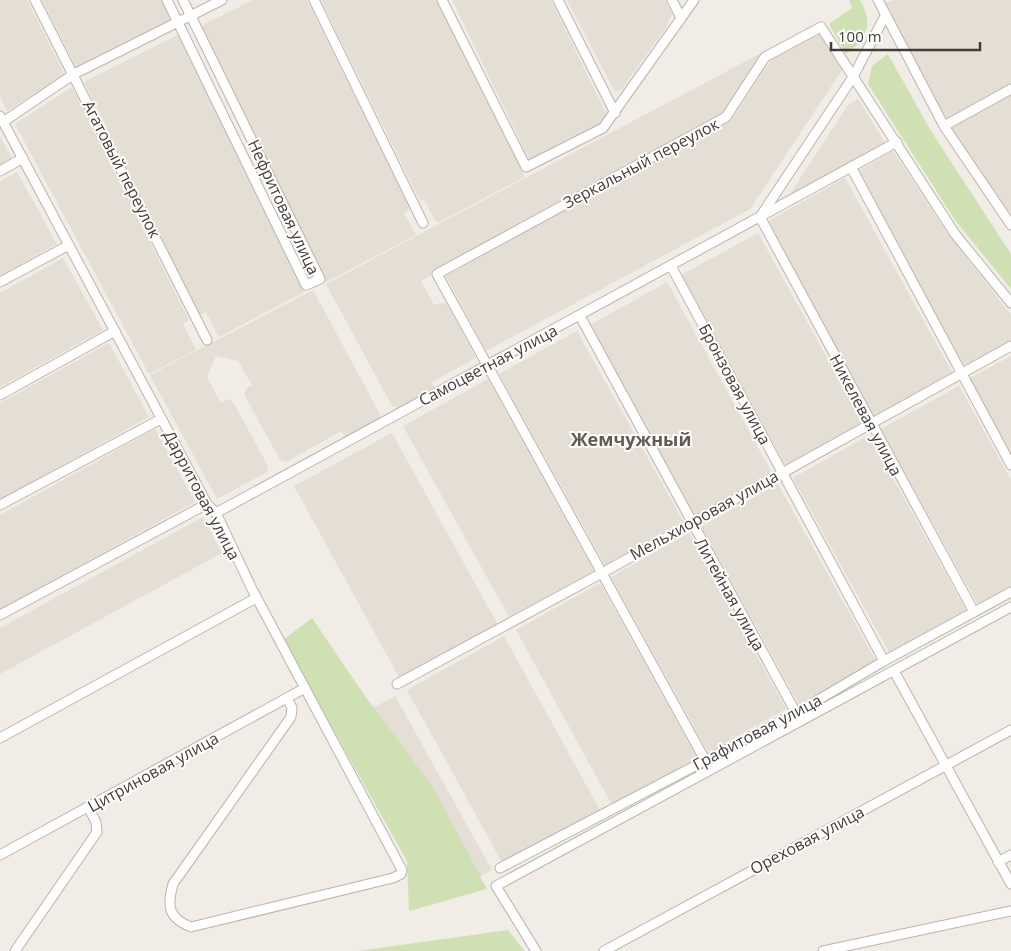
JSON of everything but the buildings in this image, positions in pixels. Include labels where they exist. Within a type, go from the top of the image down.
[{"type":"street","name":"Агатовый переулок","points":[[35,0],[208,340]]},
{"type":"street","name":"Нефритовая улица","points":[[166,0],[306,285],[320,279],[183,0]]},
{"type":"street","points":[[2,119],[74,74],[222,0]]},
{"type":"street","points":[[314,0],[423,223]]},
{"type":"street","points":[[442,0],[526,167],[603,128],[694,0]]},
{"type":"street","points":[[558,0],[614,113]]},
{"type":"street","points":[[672,0],[681,18]]},
{"type":"street","points":[[878,0],[944,126],[1011,225]]},
{"type":"street","name":"Самоцветная улица","points":[[760,217],[853,78],[885,16]]},
{"type":"street","name":"Зеркальный переулок","points":[[486,365],[436,274],[726,117],[765,57],[821,27],[853,78]]},
{"type":"street","points":[[853,78],[897,142],[955,234],[1011,303]]},
{"type":"street","points":[[944,126],[1011,89]]},
{"type":"street","name":"Дарритовая улица","points":[[2,119],[207,504],[216,514],[256,598],[401,865],[401,874],[393,878],[289,905],[191,927],[180,923],[172,914],[168,900],[173,884],[291,717],[292,708],[287,698]]},
{"type":"street","name":"Самоцветная улица","points":[[216,514],[897,142]]},
{"type":"street","points":[[0,171],[23,158]]},
{"type":"street","points":[[850,167],[1011,465]]},
{"type":"street","name":"Никелевая улица","points":[[760,217],[870,424],[974,612]]},
{"type":"street","points":[[0,282],[69,245]]},
{"type":"street","name":"Бронзовая улица","points":[[672,266],[884,661]]},
{"type":"street","name":"Литейная улица","points":[[580,316],[796,713]]},
{"type":"street","points":[[0,395],[114,332]]},
{"type":"street","name":"Мельхиоровая улица","points":[[397,684],[602,573],[1011,346]]},
{"type":"street","points":[[486,365],[705,760]]},
{"type":"street","points":[[0,505],[162,418]]},
{"type":"street","points":[[0,615],[207,504]]},
{"type":"street","name":"Графитовая улица","points":[[500,868],[796,713],[884,661],[1011,592]]},
{"type":"street","points":[[0,738],[256,598]]},
{"type":"street","points":[[536,951],[496,886],[1011,607]]},
{"type":"street","points":[[894,671],[947,764],[1011,884]]},
{"type":"street","name":"Цитриновая улица","points":[[0,855],[305,688]]},
{"type":"street","name":"Ореховая улица","points":[[604,951],[1011,730]]},
{"type":"street","points":[[15,951],[97,832],[96,822],[88,807]]},
{"type":"street","points":[[998,862],[1011,855]]},
{"type":"street","points":[[823,951],[1011,911]]},
{"type":"shaded area","points":[[0,0],[27,0],[65,75],[7,111],[0,97]]},
{"type":"shaded area","points":[[42,0],[161,0],[172,23],[77,69]]},
{"type":"shaded area","points":[[253,0],[307,0],[410,209],[404,213],[416,235],[326,282],[201,26]]},
{"type":"shaded area","points":[[321,0],[437,0],[525,177],[437,223],[424,200],[420,201]]},
{"type":"shaded area","points":[[452,0],[551,0],[607,115],[597,128],[530,161]]},
{"type":"shaded area","points":[[567,0],[665,0],[672,14],[667,26],[621,90],[615,92]]},
{"type":"shaded area","points":[[893,0],[1011,0],[1011,85],[945,122],[883,5]]},
{"type":"shaded area","points":[[820,34],[842,70],[750,209],[486,351],[446,276],[732,119],[771,60]]},
{"type":"shaded area","points":[[178,35],[304,292],[219,337],[206,312],[200,315],[84,82]]},
{"type":"shaded area","points":[[765,51],[726,112],[421,281],[434,305],[447,304],[476,358],[432,382],[434,388],[398,408],[392,406],[326,284]]},
{"type":"shaded area","points":[[72,87],[189,320],[183,324],[196,350],[149,374],[15,124]]},
{"type":"shaded area","points":[[1011,94],[1011,215],[950,128]]},
{"type":"shaded area","points":[[858,99],[886,144],[790,194],[848,105]]},
{"type":"shaded area","points":[[0,136],[13,161],[0,168]]},
{"type":"shaded area","points":[[893,151],[945,230],[1011,315],[1011,341],[965,367],[856,172]]},
{"type":"shaded area","points":[[17,172],[57,244],[0,275],[0,181]]},
{"type":"shaded area","points":[[845,178],[953,374],[874,417],[766,222]]},
{"type":"shaded area","points":[[758,233],[863,423],[786,466],[681,275]]},
{"type":"shaded area","points":[[63,258],[103,330],[0,387],[0,293]]},
{"type":"shaded area","points":[[667,282],[772,473],[695,516],[590,325]]},
{"type":"shaded area","points":[[313,290],[380,414],[380,418],[345,437],[341,431],[286,462],[280,460],[244,394],[246,389],[252,385],[238,361],[216,356],[207,377],[221,403],[227,399],[233,402],[268,466],[267,472],[217,499],[150,375]]},
{"type":"shaded area","points":[[577,331],[683,521],[605,565],[499,374]]},
{"type":"shaded area","points":[[109,343],[149,417],[0,499],[0,403]]},
{"type":"shaded area","points":[[1011,356],[1011,452],[970,378]]},
{"type":"shaded area","points":[[488,379],[594,571],[509,617],[403,426]]},
{"type":"shaded area","points":[[959,386],[1011,480],[1011,589],[979,607],[881,429]]},
{"type":"shaded area","points":[[155,429],[195,502],[0,609],[0,515]]},
{"type":"shaded area","points":[[392,433],[498,625],[400,679],[294,486]]},
{"type":"shaded area","points":[[869,435],[967,612],[890,654],[793,478]]},
{"type":"shaded area","points":[[778,484],[876,661],[799,704],[701,527]]},
{"type":"shaded area","points":[[203,517],[222,553],[0,674],[0,628]]},
{"type":"shaded area","points":[[689,533],[786,709],[708,752],[611,577]]},
{"type":"shaded area","points":[[600,583],[697,758],[612,805],[516,630]]},
{"type":"shaded area","points":[[504,636],[600,810],[503,864],[407,690]]},
{"type":"shaded area","points":[[395,696],[492,870],[439,899],[342,725]]},
{"type":"green space","points":[[849,0],[860,0],[867,16],[867,23],[866,30],[859,42],[846,54],[829,24],[852,8]]},
{"type":"green space","points":[[888,54],[931,131],[1011,254],[1011,289],[955,220],[868,84],[872,66]]},
{"type":"green space","points":[[312,618],[365,696],[433,787],[487,889],[409,911],[407,861],[283,640]]},
{"type":"green space","points":[[508,930],[525,951],[358,951]]},
{"type":"district","name":"Жемчужный","points":[[631,439]]}]
